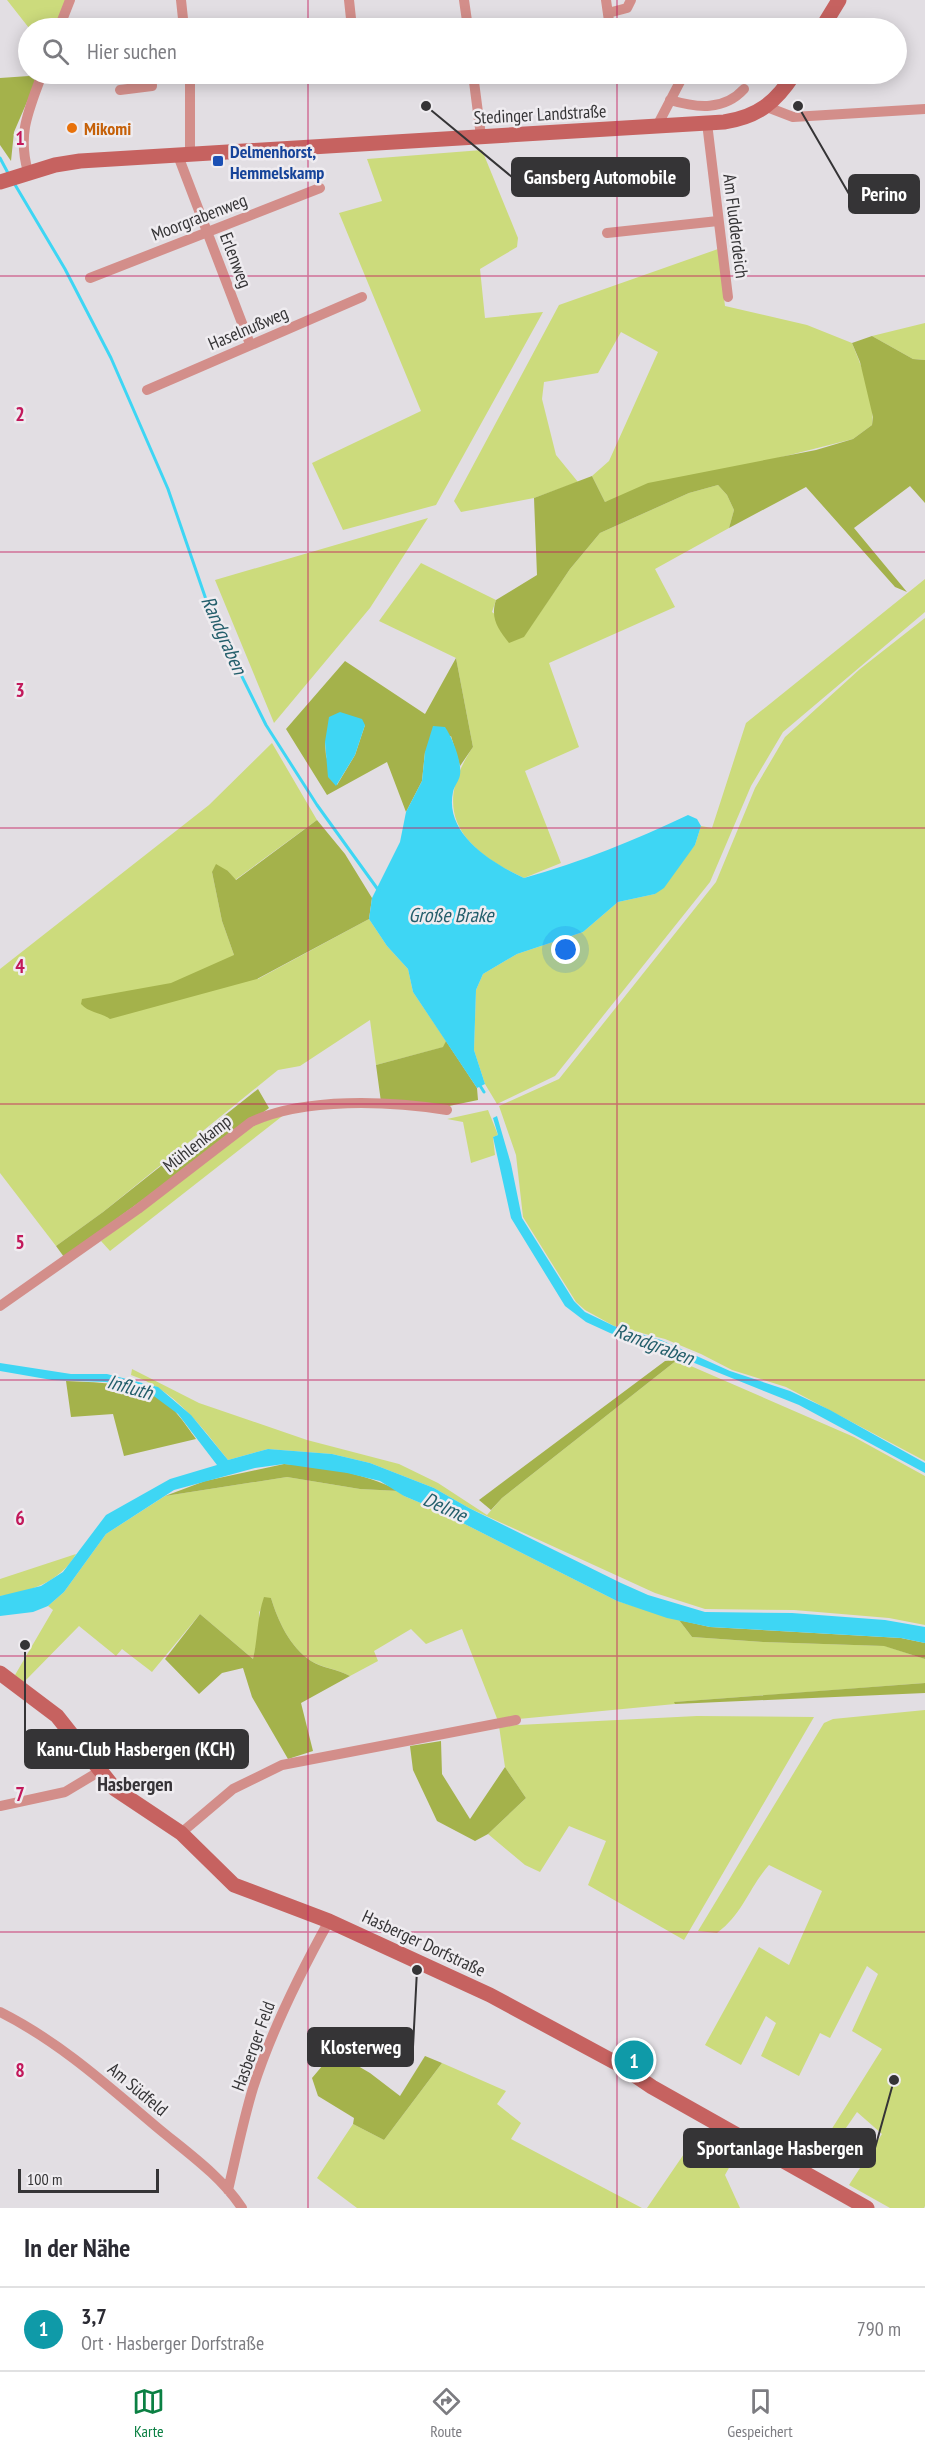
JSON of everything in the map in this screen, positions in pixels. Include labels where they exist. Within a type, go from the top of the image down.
[{"type":"street","points":[[63,18],[70,0]]},
{"type":"street","points":[[180,0],[183,18]]},
{"type":"street","points":[[348,0],[351,18]]},
{"type":"street","points":[[464,0],[467,18]]},
{"type":"street","points":[[606,0],[609,18]]},
{"type":"street","points":[[608,13],[627,8],[631,0]]},
{"type":"street","points":[[828,18],[839,0]]},
{"type":"street","points":[[24,173],[23,125],[38,84]]},
{"type":"street","points":[[120,90],[152,86],[152,84]]},
{"type":"street","points":[[184,153],[189,84]]},
{"type":"street","points":[[474,84],[481,136]]},
{"type":"street","points":[[657,126],[679,84]]},
{"type":"street","name":"Stedinger Landstraße","points":[[2,181],[24,173],[80,161],[742,119],[767,107],[786,84]]},
{"type":"street","points":[[670,100],[692,106],[719,104],[733,101],[744,90]]},
{"type":"street","points":[[767,107],[793,117],[925,108]]},
{"type":"street","name":"Am Fludderdeich","points":[[707,123],[728,297]]},
{"type":"street","name":"Erlenweg","points":[[184,153],[208,232],[250,344]]},
{"type":"street","name":"Moorgrabenweg","points":[[90,278],[320,188]]},
{"type":"street","points":[[607,233],[718,221]]},
{"type":"street","name":"Haselnußweg","points":[[147,390],[362,297]]},
{"type":"street","name":"Mühlenkamp","points":[[0,1306],[138,1209],[251,1122],[272,1112],[314,1104],[422,1106],[447,1110]]},
{"type":"street","name":"Hasberger Dorfstraße","points":[[0,1673],[57,1716],[115,1789],[181,1833],[234,1885],[330,1922],[490,1995],[562,2032],[618,2064],[652,2087],[867,2208]]},
{"type":"street","points":[[181,1833],[233,1789],[282,1765],[516,1720]]},
{"type":"street","points":[[0,1806],[65,1792],[100,1771]]},
{"type":"street","name":"Hasberger Feld","points":[[228,2190],[253,2088],[271,2040],[294,1986],[330,1922]]},
{"type":"street","name":"Am Südfeld","points":[[0,2012],[55,2043],[87,2068],[205,2167],[242,2208]]},
{"type":"green space","points":[[7,0],[67,0],[60,18],[21,18]]},
{"type":"green space","points":[[18,77],[18,84],[35,84],[14,132],[11,161],[0,145],[0,78]]},
{"type":"green space","points":[[482,150],[518,238],[517,247],[480,269],[485,318],[543,312],[436,505],[343,530],[312,463],[421,411],[339,213],[382,201],[367,159]]},
{"type":"green space","points":[[718,249],[725,306],[807,325],[852,343],[870,394],[872,425],[853,439],[605,502],[592,476],[609,461],[658,352],[621,332],[598,373],[544,382],[542,399],[556,455],[578,482],[534,498],[461,512],[454,501],[559,305]]},
{"type":"green space","points":[[925,323],[925,360],[913,359],[872,336]]},
{"type":"green space","points":[[872,336],[913,359],[925,360],[925,503],[910,486],[854,528],[907,592],[895,587],[806,487],[729,528],[734,510],[727,495],[718,485],[689,493],[600,533],[570,569],[524,637],[509,643],[496,623],[494,606],[496,600],[537,575],[534,498],[592,476],[605,502],[648,483],[816,450],[853,439],[872,425],[873,417],[860,362],[852,343]]},
{"type":"green space","points":[[718,485],[727,495],[734,510],[729,528],[655,569],[675,607],[549,663],[579,747],[525,771],[561,863],[524,878],[502,867],[469,841],[459,826],[454,809],[454,790],[460,770],[473,747],[456,658],[379,621],[421,563],[496,600],[492,612],[524,636],[570,569],[600,533],[689,493]]},
{"type":"green space","points":[[428,518],[370,608],[274,723],[215,580]]},
{"type":"green space","points":[[925,579],[925,612],[783,732],[751,786],[710,882],[555,1076],[497,1104],[485,1084],[474,1050],[476,990],[483,974],[517,954],[583,932],[618,902],[655,894],[695,845],[701,826],[712,828],[746,723]]},
{"type":"green space","points":[[925,618],[925,1461],[786,1387],[732,1370],[665,1339],[614,1326],[585,1310],[576,1302],[523,1217],[516,1155],[499,1106],[559,1079],[716,882],[755,788],[785,737],[860,669]]},
{"type":"green space","points":[[456,658],[473,747],[460,766],[451,736],[425,752],[422,781],[406,812],[387,762],[327,795],[286,729],[345,661],[425,714]],"holes":[[[365,725],[355,755],[337,785],[326,756],[325,742]]]},
{"type":"green space","points":[[272,743],[317,820],[235,880],[228,871],[212,872],[222,921],[234,955],[258,979],[369,919],[387,946],[408,969],[413,992],[446,1041],[444,1047],[376,1065],[370,1020],[300,1066],[278,1070],[103,1212],[56,1246],[0,1173],[0,969],[209,805]]},
{"type":"green space","points":[[317,820],[345,854],[372,898],[369,919],[257,979],[110,1019],[81,1004],[82,999],[171,983],[234,955],[222,921],[212,872],[216,864],[228,871],[236,880]]},
{"type":"green space","points":[[446,1041],[477,1088],[478,1100],[449,1106],[381,1102],[376,1065],[443,1047]]},
{"type":"green space","points":[[258,1089],[269,1108],[64,1257],[56,1246],[103,1212]]},
{"type":"green space","points":[[488,1110],[498,1135],[493,1137],[495,1155],[471,1163],[463,1122],[447,1119]]},
{"type":"green space","points":[[285,1114],[110,1251],[101,1241],[248,1127]]},
{"type":"green space","points":[[677,1360],[854,1437],[925,1476],[925,1625],[889,1618],[794,1610],[705,1609],[655,1593],[469,1508],[434,1488],[370,1463],[332,1454],[268,1449],[228,1460],[186,1410],[160,1389],[131,1375],[132,1369],[199,1403],[307,1440],[399,1464],[438,1483],[487,1515],[502,1498]]},
{"type":"green space","points":[[677,1360],[502,1498],[491,1510],[479,1500],[665,1361]]},
{"type":"green space","points":[[66,1381],[122,1386],[154,1395],[172,1408],[196,1439],[124,1456],[113,1414],[71,1417]]},
{"type":"green space","points":[[284,1464],[357,1475],[399,1491],[360,1489],[287,1477],[165,1496],[205,1481]]},
{"type":"green space","points":[[287,1477],[360,1489],[399,1491],[404,1496],[435,1509],[617,1601],[679,1620],[692,1637],[885,1646],[925,1659],[925,1683],[675,1702],[675,1704],[498,1721],[462,1629],[426,1644],[411,1629],[374,1651],[378,1661],[350,1676],[315,1663],[304,1655],[286,1633],[271,1598],[259,1612],[259,1634],[253,1659],[200,1614],[152,1672],[122,1649],[116,1656],[79,1626],[24,1682],[15,1675],[53,1610],[48,1606],[64,1592],[106,1534],[165,1496]]},
{"type":"green space","points":[[76,1554],[62,1572],[53,1579],[22,1592],[0,1596],[0,1579]]},
{"type":"green space","points":[[264,1597],[271,1598],[286,1633],[304,1655],[315,1663],[350,1676],[301,1703],[313,1751],[288,1759],[252,1697],[243,1668],[222,1673],[199,1694],[165,1659],[200,1614],[253,1659]]},
{"type":"green space","points":[[679,1620],[710,1627],[901,1638],[925,1643],[925,1659],[884,1646],[692,1637]]},
{"type":"green space","points":[[925,1683],[925,1693],[675,1704],[674,1702]]},
{"type":"green space","points":[[925,1710],[925,2206],[924,2208],[890,2208],[849,2185],[882,2134],[857,2112],[819,2167],[811,2162],[882,2049],[852,2031],[878,1974],[867,1966],[830,2038],[820,2033],[799,2076],[761,2056],[776,2023],[766,2016],[741,2065],[705,2045],[759,1947],[789,1965],[822,1891],[769,1865],[726,1926],[717,1933],[698,1931],[824,1723],[833,1719]]},
{"type":"green space","points":[[697,1716],[814,1717],[684,1940],[588,1885],[606,1841],[569,1826],[540,1872],[525,1865],[488,1834],[526,1798],[505,1767],[499,1726]]},
{"type":"green space","points":[[441,1741],[442,1774],[470,1819],[505,1767],[526,1798],[488,1834],[475,1841],[437,1821],[413,1770],[410,1746]]},
{"type":"green space","points":[[334,2052],[370,2073],[400,2096],[425,2056],[442,2063],[384,2140],[353,2124],[354,2118],[318,2096],[312,2078]]},
{"type":"green space","points":[[442,2063],[506,2091],[497,2104],[521,2123],[511,2139],[642,2208],[357,2208],[317,2178],[353,2124],[384,2140]]},
{"type":"green space","points":[[701,2129],[740,2148],[725,2175],[740,2208],[647,2208]]},
{"type":"water","points":[[340,712],[362,719],[365,725],[355,755],[336,786],[328,777],[325,742],[329,717]]},
{"type":"water","name":"Große Brake","points":[[433,726],[445,727],[458,756],[460,775],[453,792],[452,807],[463,834],[485,855],[524,878],[607,850],[688,815],[697,819],[701,826],[695,845],[664,888],[655,894],[618,902],[583,932],[517,954],[483,974],[476,990],[474,1050],[485,1084],[477,1088],[413,992],[408,969],[387,946],[369,919],[372,898],[400,842],[406,812],[422,781],[425,752]]},
{"type":"water","points":[[497,1116],[511,1164],[522,1218],[574,1301],[585,1312],[614,1326],[661,1340],[730,1371],[790,1391],[830,1410],[925,1463],[925,1473],[799,1405],[672,1354],[610,1333],[586,1322],[565,1306],[511,1218],[493,1137],[498,1135],[493,1118]]},
{"type":"water","points":[[0,1363],[71,1374],[107,1374],[158,1387],[191,1415],[228,1460],[268,1449],[332,1454],[370,1463],[434,1488],[469,1508],[648,1595],[705,1612],[792,1613],[885,1620],[925,1627],[925,1643],[901,1638],[710,1627],[667,1618],[617,1601],[435,1509],[404,1496],[380,1481],[347,1473],[284,1464],[255,1468],[174,1490],[106,1534],[64,1592],[48,1606],[33,1612],[0,1616],[0,1596],[41,1586],[63,1572],[106,1515],[170,1479],[217,1465],[178,1414],[147,1391],[106,1382],[52,1380],[0,1371]]},
{"type":"waterway","name":"Randgraben","points":[[0,158],[9,175]]},
{"type":"waterway","name":"Randgraben","points":[[14,183],[65,269],[111,358],[168,489],[211,614],[266,725],[317,805],[379,891]]},
{"type":"waterway","name":"Randgraben","points":[[479,1084],[484,1092]]},
{"type":"place","name":"Gansberg Automobile","points":[[426,106]]},
{"type":"place","name":"Perino","points":[[798,106]]},
{"type":"place","name":"Mikomi","points":[[72,128]]},
{"type":"place","name":"Delmenhorst, Hemmelskamp","points":[[218,161]]},
{"type":"place","name":"Kanu-Club Hasbergen (KCH)","points":[[25,1645]]},
{"type":"place","name":"Klosterweg","points":[[417,1970]]},
{"type":"place","name":"3,7","points":[[634,2060]]},
{"type":"place","name":"Sportanlage Hasbergen","points":[[894,2080]]},
{"type":"district","name":"Hasbergen","points":[[135,1784]]},
{"type":"water label","name":"Influth","points":[[130,1387]]},
{"type":"water label","name":"Delme","points":[[445,1507]]}]
